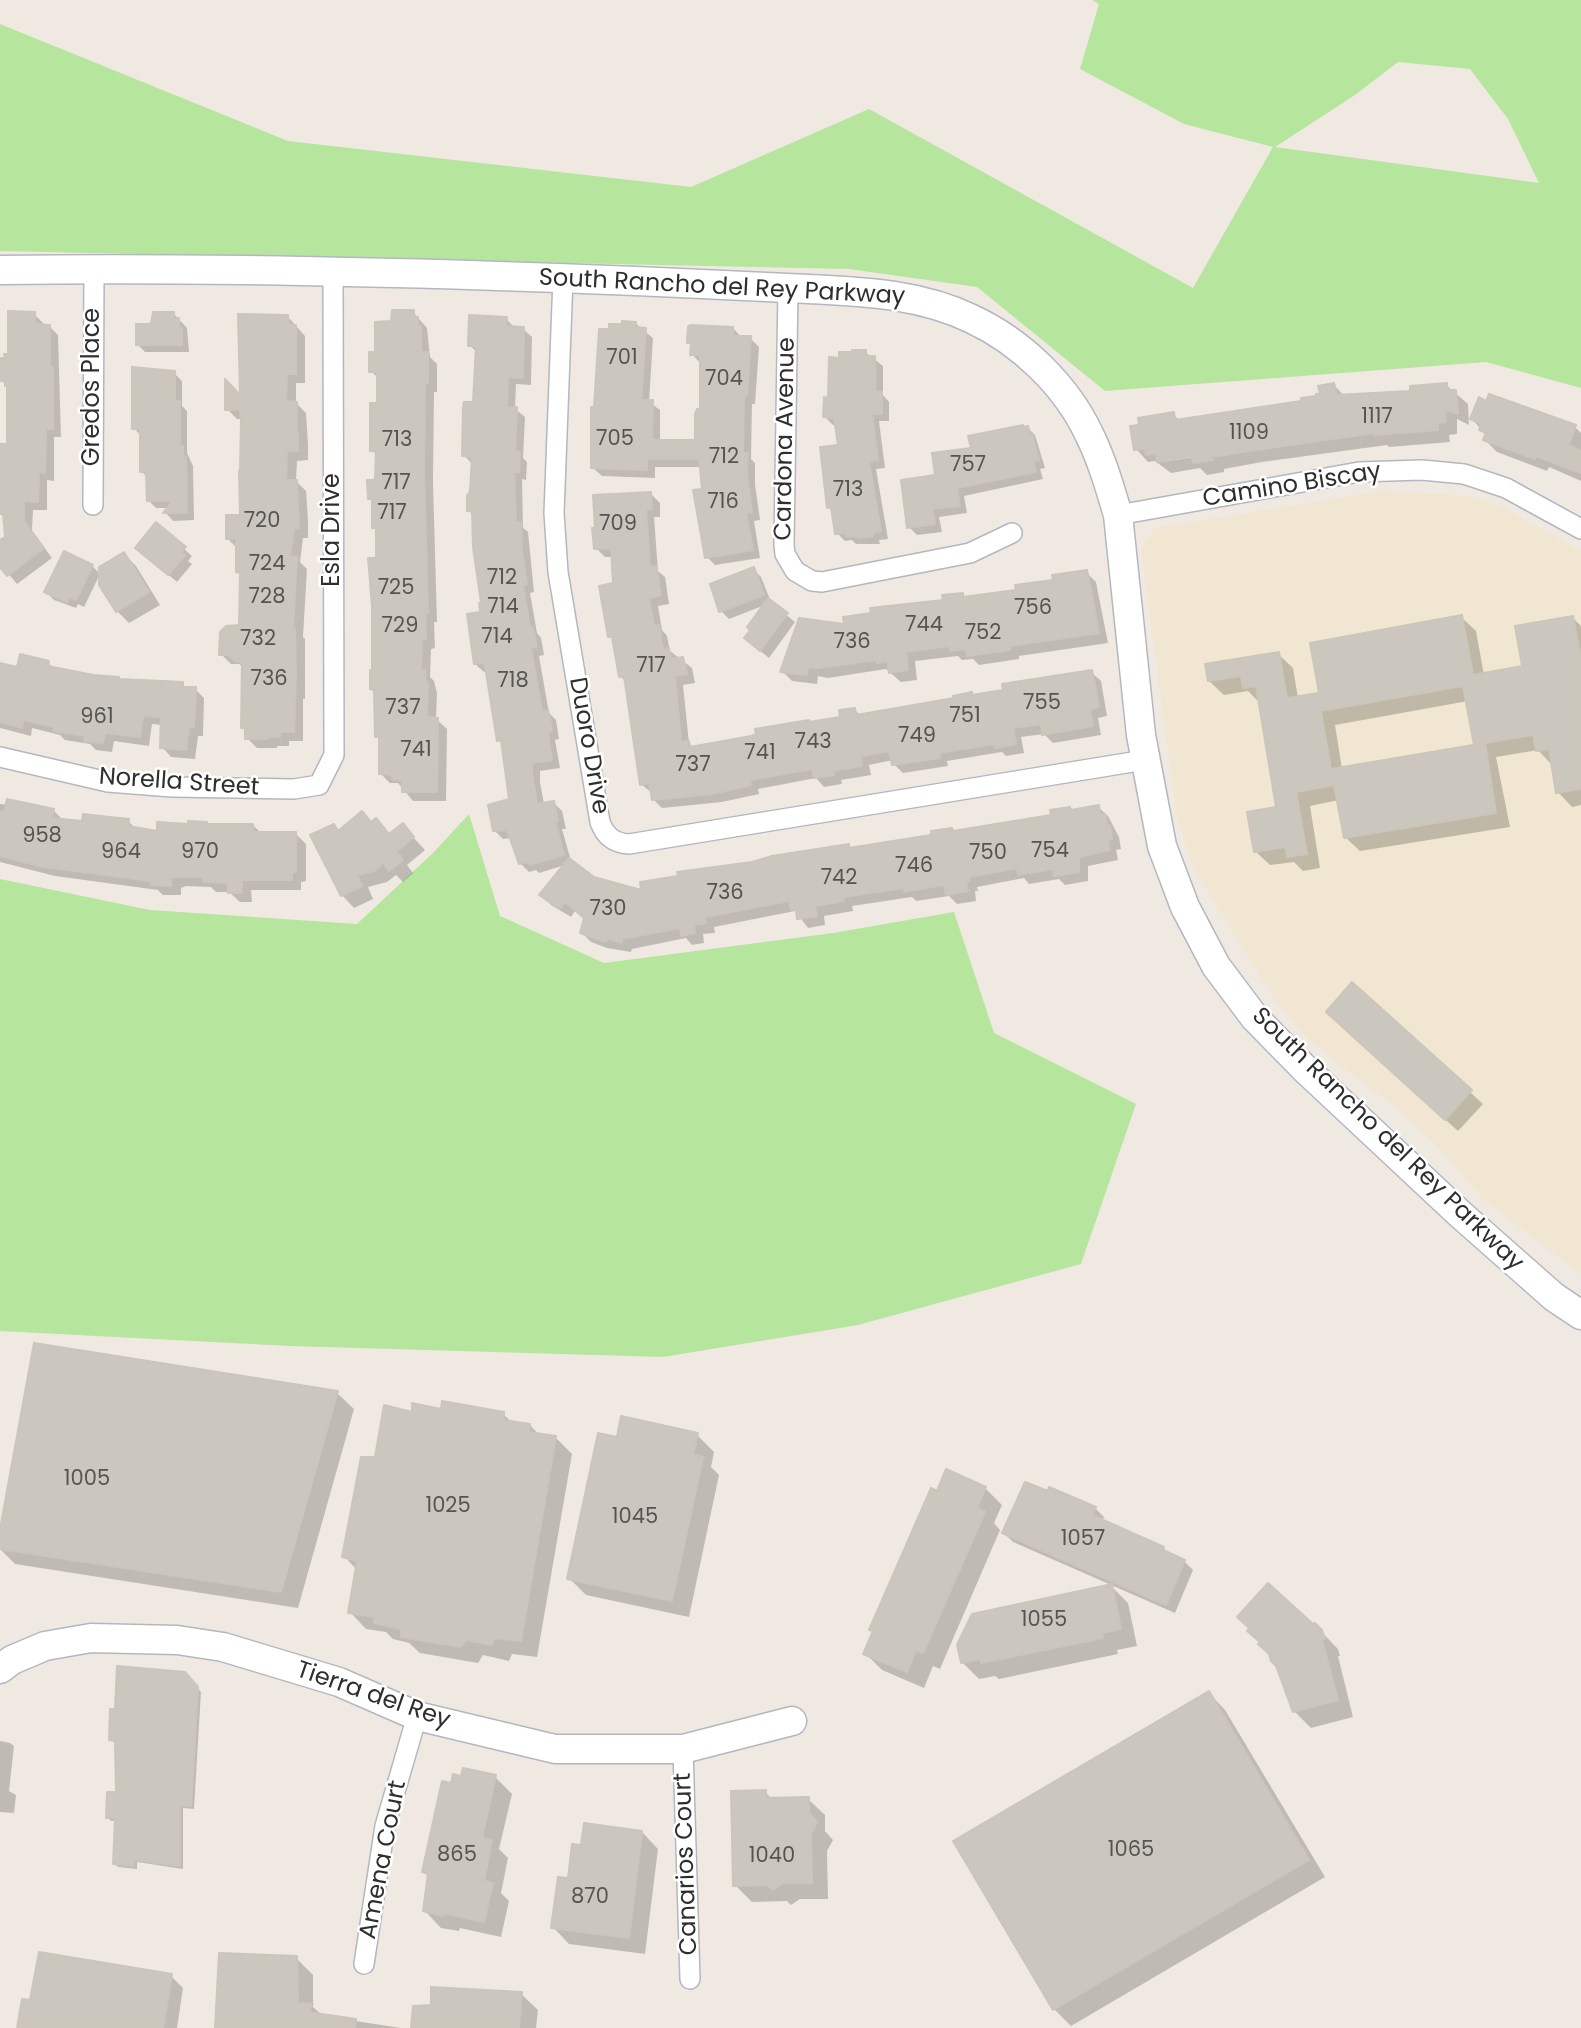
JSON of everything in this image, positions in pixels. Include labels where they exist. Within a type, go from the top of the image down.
[{"type":"street","name":"South Rancho del Rey Parkway","points":[[0,270],[94,268],[333,271],[563,278],[870,293],[923,301],[973,320],[1013,344],[1049,376],[1078,414],[1090,434],[1118,515],[1145,760],[1162,846],[1185,907],[1216,966],[1255,1018],[1305,1069],[1460,1214],[1554,1297],[1581,1315]]},
{"type":"street","name":"Gredos Place","points":[[93,505],[94,268]]},
{"type":"street","name":"Esla Drive","points":[[319,785],[334,755],[333,271]]},
{"type":"street","name":"Duoro Drive","points":[[563,278],[554,513],[558,572],[600,822],[607,835],[621,844],[629,844],[1145,760]]},
{"type":"street","name":"Cardona Avenue","points":[[788,288],[784,545],[789,563],[795,571],[812,581],[832,580],[970,554],[1012,533]]},
{"type":"street","name":"Camino Biscay","points":[[1118,515],[1359,472],[1422,470],[1464,474],[1506,488],[1581,528]]},
{"type":"street","name":"Norella Street","points":[[0,757],[116,783],[172,787],[294,789],[319,785]]},
{"type":"street","name":"Tierra del Rey","points":[[0,1669],[12,1660],[45,1646],[91,1638],[177,1640],[223,1647],[340,1682],[417,1716],[555,1749],[683,1749],[792,1721]]},
{"type":"street","name":"Amena Court","points":[[364,1964],[385,1826],[417,1716]]},
{"type":"street","name":"Canarios Court","points":[[683,1749],[690,1979]]},
{"type":"shaded area","points":[[1381,491],[1469,496],[1504,508],[1581,551],[1581,1274],[1484,1200],[1437,1146],[1396,1107],[1302,1033],[1274,998],[1193,867],[1176,811],[1141,548],[1156,528]]},
{"type":"green space","points":[[1092,0],[1581,0],[1581,388],[1486,362],[1105,391],[977,287],[849,269],[0,251],[0,24],[288,141],[691,187],[869,109],[1193,288],[1273,147],[1184,124],[1080,69],[1099,4]],"holes":[[[1398,62],[1470,69],[1508,119],[1539,183],[1275,147],[1355,95]]]},
{"type":"green space","points":[[469,814],[500,916],[604,963],[833,933],[954,912],[994,1033],[1136,1104],[1081,1264],[858,1325],[663,1357],[290,1346],[0,1331],[0,879],[150,910],[357,924],[433,853]]},
{"type":"building","points":[[392,310],[414,310],[414,317],[418,317],[418,326],[421,326],[421,352],[428,352],[424,471],[428,613],[425,613],[426,639],[422,640],[421,670],[425,670],[428,682],[427,717],[438,718],[437,792],[402,792],[402,780],[392,779],[388,774],[379,774],[379,737],[375,737],[374,690],[370,689],[372,606],[368,558],[376,558],[376,528],[372,528],[372,499],[368,499],[367,480],[375,480],[376,451],[370,451],[370,403],[377,403],[377,372],[369,372],[369,352],[375,352],[375,322],[391,321]]},
{"type":"building","points":[[8,311],[35,312],[35,324],[50,325],[53,429],[46,429],[45,473],[39,472],[38,502],[24,501],[24,521],[44,548],[7,576],[0,567],[0,540],[5,537],[3,514],[0,514],[0,444],[7,444],[7,386],[5,381],[0,381],[0,358],[5,358],[4,354],[8,354]]},
{"type":"building","points":[[153,312],[174,312],[174,319],[179,318],[179,328],[182,328],[182,345],[136,345],[136,324],[151,324]]},
{"type":"building","points":[[238,314],[288,315],[288,325],[296,325],[296,374],[287,374],[286,401],[297,402],[298,433],[298,451],[287,451],[286,480],[297,480],[299,528],[294,528],[290,557],[297,557],[293,628],[296,675],[294,732],[280,732],[280,737],[268,739],[245,739],[245,728],[241,728],[242,662],[236,662],[228,655],[219,655],[220,632],[226,626],[239,625],[240,573],[236,572],[236,539],[226,539],[226,515],[240,515],[241,420],[240,410],[225,410],[225,379],[240,395]]},
{"type":"building","points":[[469,315],[507,317],[506,326],[524,327],[523,378],[508,377],[507,407],[517,407],[515,452],[520,452],[519,472],[514,472],[516,522],[521,522],[527,584],[523,585],[530,628],[533,627],[537,647],[531,648],[542,711],[548,710],[552,731],[548,732],[552,760],[532,763],[532,773],[537,804],[554,801],[558,821],[555,821],[564,855],[530,865],[528,862],[519,864],[507,830],[493,831],[488,805],[509,799],[501,740],[497,741],[485,666],[483,663],[474,664],[467,614],[480,612],[481,603],[473,547],[472,511],[467,511],[472,457],[462,456],[463,408],[464,402],[473,402],[476,346],[468,346]]},
{"type":"building","points":[[622,321],[636,322],[635,327],[646,328],[641,400],[653,400],[652,440],[695,440],[695,414],[697,409],[700,409],[700,355],[690,355],[691,343],[687,343],[688,327],[733,327],[733,336],[751,336],[747,396],[744,396],[743,453],[748,453],[747,474],[752,512],[746,513],[753,550],[705,558],[693,490],[702,489],[699,459],[647,459],[647,470],[591,468],[591,407],[594,407],[599,329],[609,329],[609,324],[622,324]]},
{"type":"building","points":[[866,350],[866,356],[875,356],[876,392],[882,392],[882,414],[872,414],[878,460],[869,462],[881,531],[872,533],[873,536],[859,538],[846,537],[845,533],[835,534],[831,507],[827,508],[820,447],[838,445],[834,418],[823,417],[824,397],[828,398],[829,357],[839,358],[839,352]]},
{"type":"building","points":[[132,367],[175,371],[175,401],[180,401],[180,446],[183,446],[183,456],[186,456],[187,513],[163,513],[173,501],[147,501],[146,472],[140,472],[140,429],[132,429]]},
{"type":"building","points":[[1334,383],[1337,395],[1410,391],[1410,386],[1447,383],[1447,390],[1456,390],[1458,414],[1445,409],[1446,422],[1438,423],[1438,430],[1374,433],[1212,457],[1213,460],[1193,463],[1191,456],[1157,462],[1156,453],[1146,455],[1145,449],[1134,450],[1130,426],[1139,425],[1138,418],[1174,412],[1175,420],[1301,401],[1301,398],[1320,393],[1318,386]]},
{"type":"building","points":[[1489,394],[1576,425],[1569,445],[1581,451],[1581,473],[1483,440],[1486,433],[1479,430],[1481,424],[1470,419],[1479,397],[1486,401]]},
{"type":"building","points":[[1028,426],[1030,435],[1032,434],[1039,460],[1033,461],[1036,472],[957,488],[960,506],[932,509],[935,524],[907,528],[901,480],[935,475],[932,453],[971,448],[968,436]]},
{"type":"building","points":[[651,492],[652,509],[646,509],[650,567],[656,566],[661,595],[649,598],[654,626],[659,625],[663,649],[669,648],[671,659],[683,657],[687,674],[675,676],[681,742],[689,741],[690,747],[751,736],[756,734],[755,729],[840,717],[839,710],[855,708],[856,715],[954,698],[953,696],[972,692],[972,695],[1003,690],[1002,684],[1092,670],[1099,707],[1090,709],[1093,726],[1042,735],[1041,724],[1013,728],[1016,744],[995,748],[994,744],[939,753],[940,758],[892,765],[889,751],[861,756],[862,766],[833,771],[834,775],[814,778],[812,769],[750,780],[751,785],[712,794],[652,800],[649,783],[640,785],[624,676],[619,677],[612,637],[608,637],[599,586],[613,583],[611,548],[594,549],[592,528],[595,528],[593,495]]},
{"type":"building","points":[[156,522],[186,547],[181,552],[185,555],[168,575],[135,548]]},
{"type":"building","points":[[64,551],[93,565],[76,600],[70,597],[67,602],[44,592]]},
{"type":"building","points":[[124,552],[149,592],[116,612],[99,585],[99,567]]},
{"type":"building","points":[[754,567],[764,595],[719,612],[710,584]]},
{"type":"building","points":[[1087,570],[1099,633],[1010,646],[1010,650],[967,656],[966,649],[950,651],[949,646],[906,652],[908,670],[889,673],[888,661],[877,663],[877,660],[808,667],[807,675],[780,672],[799,618],[844,624],[843,617],[871,613],[870,608],[943,600],[942,595],[963,593],[963,597],[1016,590],[1015,585],[1053,580],[1052,575]]},
{"type":"building","points":[[768,598],[788,613],[760,651],[744,638],[750,630],[747,627]]},
{"type":"building","points":[[1462,615],[1473,675],[1522,666],[1515,626],[1573,616],[1581,658],[1581,789],[1556,793],[1549,749],[1536,751],[1533,735],[1485,743],[1496,813],[1344,838],[1334,785],[1296,792],[1307,854],[1287,857],[1285,847],[1254,852],[1247,812],[1276,807],[1256,686],[1243,688],[1241,676],[1208,681],[1205,664],[1279,652],[1287,698],[1319,693],[1310,643]],"holes":[[[1463,686],[1474,745],[1331,769],[1321,711]]]},
{"type":"building","points":[[20,654],[49,661],[48,666],[93,675],[183,682],[183,687],[196,687],[194,727],[189,727],[186,750],[160,748],[161,717],[143,716],[140,737],[105,733],[103,743],[84,741],[85,736],[53,731],[54,727],[23,720],[22,728],[0,722],[0,663],[17,667]]},
{"type":"building","points":[[7,799],[54,809],[52,818],[82,821],[83,814],[129,819],[128,826],[157,831],[157,822],[188,824],[188,821],[207,824],[253,824],[254,832],[296,832],[296,872],[292,872],[292,880],[242,880],[242,893],[228,893],[228,883],[204,882],[202,877],[175,877],[171,878],[171,886],[151,885],[151,881],[44,867],[0,856],[0,811],[4,812]]},
{"type":"building","points":[[1099,805],[1100,815],[1105,814],[1107,826],[1110,825],[1110,850],[1079,857],[1079,872],[1054,876],[1053,869],[1018,875],[1017,868],[969,877],[966,882],[968,891],[946,895],[944,885],[904,892],[904,888],[843,897],[844,901],[815,906],[817,916],[797,919],[796,910],[791,910],[789,901],[705,917],[706,923],[694,925],[695,933],[681,936],[680,928],[622,939],[622,943],[609,939],[606,942],[580,933],[584,918],[565,902],[560,909],[539,895],[569,858],[594,877],[641,890],[640,882],[678,876],[677,872],[752,862],[772,856],[849,844],[849,848],[931,835],[931,831],[952,828],[953,831],[1051,815],[1050,810],[1070,807],[1071,810]]},
{"type":"building","points":[[362,811],[371,822],[376,818],[389,834],[403,823],[414,837],[396,852],[403,860],[389,871],[383,863],[374,871],[357,875],[362,886],[341,896],[310,835],[334,824],[338,831]]},
{"type":"building","points":[[1352,982],[1472,1090],[1445,1120],[1326,1012]]},
{"type":"building","points":[[34,1343],[338,1391],[281,1592],[0,1549],[0,1529]]},
{"type":"building","points":[[442,1401],[504,1412],[504,1420],[530,1424],[529,1432],[556,1436],[521,1641],[495,1638],[492,1645],[466,1640],[461,1647],[401,1637],[401,1629],[374,1623],[375,1617],[348,1613],[357,1561],[342,1557],[361,1457],[375,1457],[384,1405],[412,1412],[412,1403],[441,1409]]},
{"type":"building","points":[[621,1416],[698,1433],[693,1454],[703,1457],[672,1601],[567,1579],[598,1433],[617,1437]]},
{"type":"building","points":[[946,1469],[986,1487],[977,1508],[985,1512],[923,1653],[916,1650],[907,1672],[863,1654],[873,1631],[869,1630],[931,1488],[937,1491]]},
{"type":"building","points":[[1025,1482],[1048,1491],[1049,1487],[1096,1507],[1092,1515],[1164,1547],[1163,1550],[1185,1560],[1166,1605],[1002,1533]]},
{"type":"building","points":[[1268,1583],[1322,1630],[1325,1639],[1322,1640],[1338,1700],[1293,1712],[1269,1654],[1237,1617]]},
{"type":"building","points":[[1112,1584],[1121,1629],[1102,1633],[1103,1638],[981,1663],[980,1659],[961,1663],[957,1645],[972,1614]]},
{"type":"building","points":[[117,1666],[185,1672],[198,1687],[191,1806],[180,1805],[180,1866],[134,1860],[134,1866],[113,1864],[115,1818],[106,1818],[107,1792],[116,1792],[115,1741],[109,1740],[110,1709],[115,1709]]},
{"type":"building","points":[[1209,1691],[1309,1860],[1053,2010],[953,1841]]},
{"type":"building","points":[[463,1768],[496,1775],[482,1838],[492,1840],[484,1881],[493,1883],[484,1922],[423,1911],[428,1874],[422,1872],[442,1781],[451,1783],[453,1774],[461,1776]]},
{"type":"building","points":[[766,1790],[766,1798],[809,1797],[809,1813],[817,1822],[811,1834],[812,1883],[783,1883],[773,1890],[768,1885],[733,1886],[731,1791]]},
{"type":"building","points":[[584,1823],[642,1831],[629,1938],[551,1928],[558,1877],[568,1878],[572,1844],[581,1845]]},
{"type":"building","points":[[39,1952],[172,1974],[163,2028],[17,2028],[22,1999],[30,2000]]},
{"type":"building","points":[[219,1953],[297,1956],[298,2003],[313,2004],[308,2012],[356,2019],[355,2028],[215,2028]]},
{"type":"building","points":[[431,1987],[522,1992],[519,2028],[411,2028],[413,2006],[431,2005]]}]
